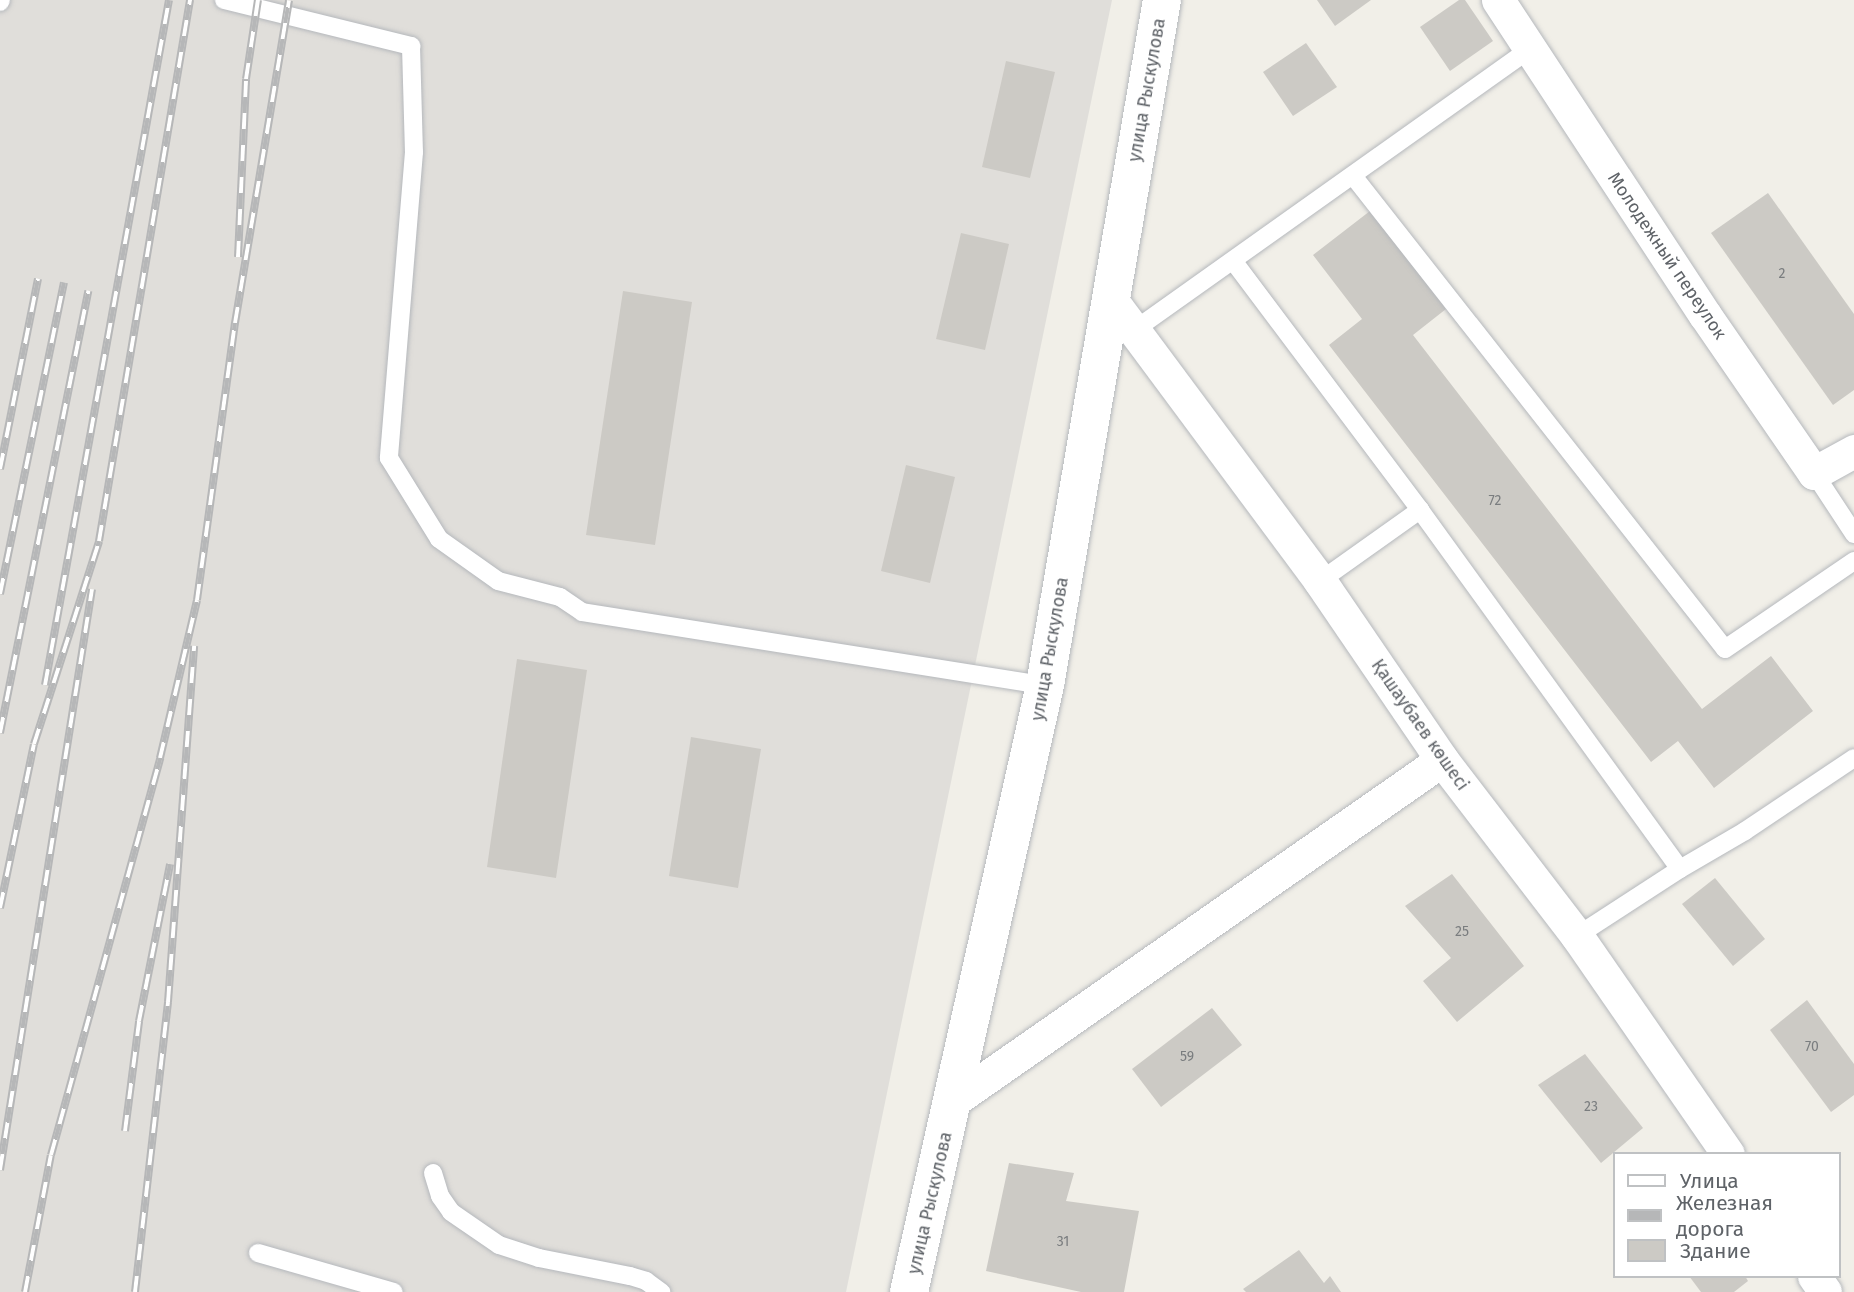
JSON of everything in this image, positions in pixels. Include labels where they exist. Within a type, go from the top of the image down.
[{"type":"street","name":"улица Рыскулова","points":[[909,1292],[1045,685],[1162,0]]},
{"type":"street","name":"Молодежный переулок","points":[[1498,0],[1705,315],[1814,473]]},
{"type":"street","name":"Қашаубаев көшесі","points":[[1110,298],[1320,581],[1442,760],[1577,936],[1727,1152]]},
{"type":"street","points":[[1814,473],[1854,451]]},
{"type":"street","points":[[953,1101],[1442,760]]},
{"type":"lane","points":[[224,0],[411,46],[414,152],[388,458],[439,538],[498,582],[560,597],[582,612],[1045,685]]},
{"type":"lane","points":[[1133,331],[1354,177],[1530,49]]},
{"type":"lane","points":[[1354,177],[1725,649],[1854,561]]},
{"type":"lane","points":[[1234,262],[1420,510],[1680,869]]},
{"type":"lane","points":[[1814,473],[1854,534]]},
{"type":"lane","points":[[1320,581],[1420,510]]},
{"type":"lane","points":[[1577,936],[1680,869],[1745,831],[1854,758]]},
{"type":"lane","points":[[433,1173],[440,1196],[451,1212],[499,1245],[539,1258],[630,1276],[646,1281],[661,1292]]},
{"type":"lane","points":[[258,1253],[394,1292]]},
{"type":"shaded area","points":[[0,0],[1112,0],[846,1292],[0,1292]]},
{"type":"building","points":[[1317,0],[1371,0],[1335,26]]},
{"type":"building","points":[[1459,0],[1465,0],[1493,41],[1450,71],[1420,27]]},
{"type":"building","points":[[1306,43],[1337,87],[1293,116],[1263,72]]},
{"type":"building","points":[[1006,61],[1055,72],[1030,178],[982,167]]},
{"type":"building","points":[[1768,193],[1854,314],[1854,390],[1833,405],[1711,233]]},
{"type":"building","points":[[1370,211],[1446,309],[1413,335],[1702,709],[1771,656],[1813,711],[1714,788],[1678,741],[1651,762],[1329,345],[1362,319],[1313,255]]},
{"type":"building","points":[[961,233],[1009,244],[985,350],[936,339]]},
{"type":"building","points":[[623,291],[692,302],[655,545],[586,535]]},
{"type":"building","points":[[906,465],[955,477],[930,583],[881,571]]},
{"type":"building","points":[[517,659],[587,670],[556,878],[487,867]]},
{"type":"building","points":[[691,737],[761,749],[738,888],[669,876]]},
{"type":"building","points":[[1452,874],[1524,966],[1457,1022],[1423,981],[1451,958],[1405,906]]},
{"type":"building","points":[[1715,878],[1765,939],[1733,966],[1682,904]]},
{"type":"building","points":[[1807,1000],[1854,1064],[1854,1095],[1831,1112],[1770,1030]]},
{"type":"building","points":[[1212,1008],[1242,1045],[1161,1107],[1132,1069]]},
{"type":"building","points":[[1585,1054],[1643,1128],[1601,1163],[1538,1085]]},
{"type":"building","points":[[1009,1163],[1074,1173],[1066,1201],[1139,1211],[1124,1292],[1081,1292],[986,1271]]},
{"type":"building","points":[[1299,1250],[1324,1283],[1330,1276],[1341,1292],[1246,1292],[1243,1289]]},
{"type":"building","points":[[1690,1278],[1746,1278],[1748,1281],[1734,1292],[1701,1292]]},
{"type":"railway","points":[[45,685],[169,0]]},
{"type":"railway","points":[[0,908],[34,744],[99,541],[190,0]]},
{"type":"railway","points":[[238,257],[246,79],[258,0]]},
{"type":"railway","points":[[25,1292],[51,1155],[160,758],[197,600],[235,323],[289,0]]},
{"type":"railway","points":[[0,469],[38,279]]},
{"type":"railway","points":[[0,594],[64,283]]},
{"type":"railway","points":[[0,733],[88,291]]},
{"type":"railway","points":[[0,1170],[92,589]]},
{"type":"railway","points":[[135,1292],[168,1002],[194,646]]},
{"type":"railway","points":[[125,1131],[139,1021],[170,864]]}]
